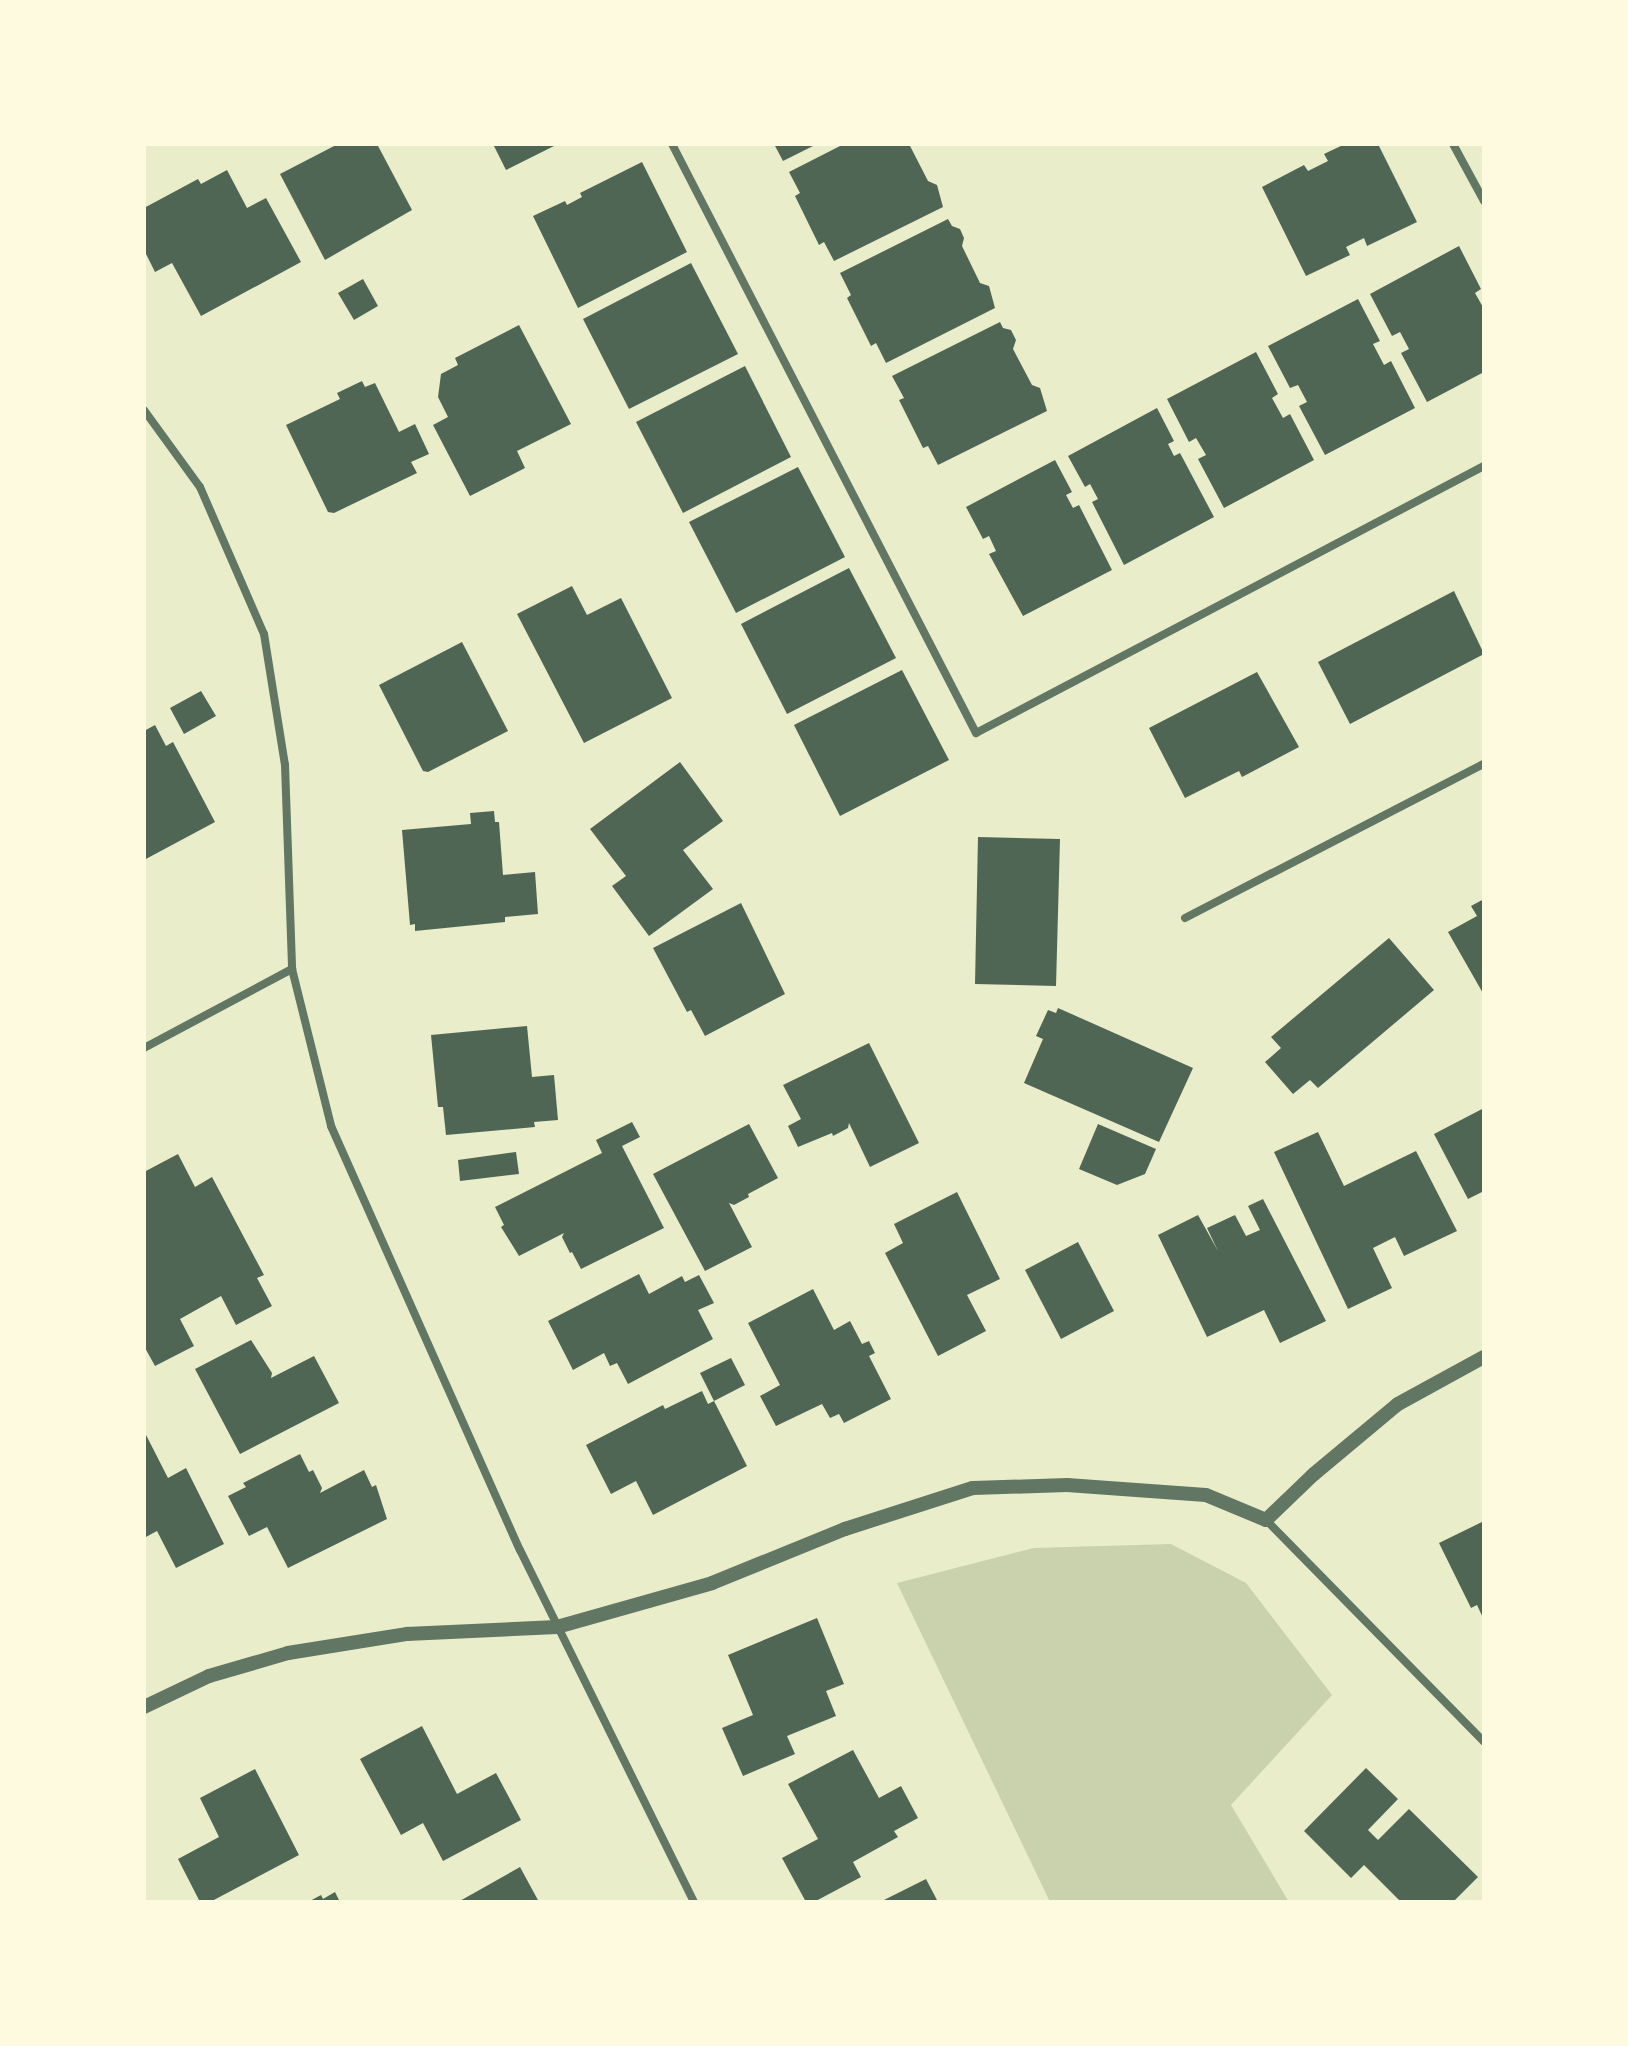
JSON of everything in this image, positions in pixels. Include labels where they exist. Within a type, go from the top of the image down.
[{"type":"street","points":[[672,144],[976,733],[1484,466]]},
{"type":"street","points":[[1453,144],[1484,201]]},
{"type":"street","points":[[144,410],[200,487],[264,634],[285,765],[292,969],[331,1126],[557,1627],[694,1902]]},
{"type":"street","points":[[1185,918],[1484,764]]},
{"type":"street","points":[[144,1048],[292,969]]},
{"type":"street","points":[[1266,1520],[1314,1474],[1398,1404],[1484,1357]]},
{"type":"street","points":[[144,1707],[209,1676],[288,1653],[407,1634],[557,1627],[712,1583],[845,1529],[973,1488],[1067,1485],[1206,1495],[1266,1520],[1484,1742]]},
{"type":"green space","points":[[1171,1544],[1246,1583],[1332,1695],[1231,1805],[1289,1902],[1050,1902],[897,1583],[1034,1548]]},
{"type":"building","points":[[338,144],[377,144],[412,210],[325,260],[280,174]]},
{"type":"building","points":[[493,144],[558,144],[506,170]]},
{"type":"building","points":[[774,144],[817,144],[783,161]]},
{"type":"building","points":[[844,144],[909,144],[928,181],[937,185],[943,207],[834,261],[824,242],[819,245],[795,196],[800,193],[789,172]]},
{"type":"building","points":[[1345,144],[1378,144],[1417,222],[1367,246],[1364,238],[1346,247],[1350,255],[1306,276],[1262,187],[1304,165],[1308,171],[1328,161],[1324,154]]},
{"type":"building","points":[[642,162],[687,252],[578,308],[533,216],[565,201],[567,205],[582,197],[580,193]]},
{"type":"building","points":[[227,170],[247,208],[266,198],[301,262],[201,316],[172,263],[155,272],[144,250],[144,208],[198,179],[201,184]]},
{"type":"building","points":[[948,219],[952,226],[960,229],[964,238],[962,246],[980,283],[989,286],[995,308],[886,363],[876,343],[871,346],[847,298],[851,295],[840,273]]},
{"type":"building","points":[[1459,246],[1481,289],[1475,293],[1484,309],[1484,372],[1427,402],[1401,353],[1409,349],[1400,332],[1392,336],[1370,294]]},
{"type":"building","points":[[691,263],[738,354],[629,409],[583,319]]},
{"type":"building","points":[[363,279],[378,306],[354,320],[338,293]]},
{"type":"building","points":[[1358,299],[1380,341],[1373,344],[1384,365],[1391,361],[1415,408],[1325,455],[1299,406],[1307,402],[1298,385],[1290,388],[1268,346]]},
{"type":"building","points":[[1000,322],[1003,328],[1011,330],[1016,340],[1013,349],[1032,385],[1040,388],[1047,411],[938,465],[928,446],[923,448],[899,400],[904,398],[892,376]]},
{"type":"building","points":[[519,325],[571,424],[517,451],[525,468],[470,496],[433,425],[448,417],[438,397],[441,374],[458,365],[455,358]]},
{"type":"building","points":[[1256,352],[1278,394],[1272,398],[1283,418],[1290,414],[1314,460],[1224,508],[1198,459],[1206,455],[1196,438],[1189,442],[1167,399]]},
{"type":"building","points":[[745,366],[791,457],[683,513],[636,422]]},
{"type":"building","points":[[362,381],[365,387],[375,383],[399,432],[415,424],[429,454],[411,462],[417,473],[334,513],[328,512],[286,425],[340,399],[337,393]]},
{"type":"building","points":[[1157,408],[1174,441],[1168,444],[1174,456],[1180,453],[1214,517],[1124,565],[1092,502],[1098,499],[1090,484],[1085,487],[1068,456]]},
{"type":"building","points":[[1055,460],[1072,492],[1066,495],[1073,508],[1079,505],[1112,570],[1023,616],[989,554],[996,551],[989,536],[983,539],[966,507]]},
{"type":"building","points":[[798,467],[845,557],[736,613],[689,522]]},
{"type":"building","points":[[849,568],[896,658],[787,714],[741,624]]},
{"type":"building","points":[[572,586],[587,615],[621,598],[672,698],[584,743],[517,614]]},
{"type":"building","points":[[1454,591],[1484,654],[1350,724],[1318,662]]},
{"type":"building","points":[[462,642],[508,731],[428,772],[423,771],[379,685]]},
{"type":"building","points":[[902,670],[949,760],[840,816],[794,725]]},
{"type":"building","points":[[1257,672],[1299,747],[1242,777],[1239,771],[1185,798],[1149,728]]},
{"type":"building","points":[[201,691],[216,716],[184,734],[170,708]]},
{"type":"building","points":[[155,725],[166,746],[173,742],[215,822],[144,860],[144,731]]},
{"type":"building","points":[[680,762],[723,821],[683,850],[713,889],[649,936],[612,886],[626,876],[590,829]]},
{"type":"building","points":[[494,811],[495,822],[499,822],[503,875],[535,872],[538,914],[505,917],[505,922],[415,931],[415,924],[410,925],[402,830],[471,824],[470,813]]},
{"type":"building","points":[[978,837],[1060,839],[1056,986],[975,984]]},
{"type":"building","points":[[1484,899],[1484,995],[1448,932],[1477,916],[1471,906]]},
{"type":"building","points":[[741,903],[785,994],[705,1036],[691,1010],[687,1012],[653,948]]},
{"type":"building","points":[[1389,938],[1434,990],[1318,1088],[1310,1080],[1293,1094],[1265,1062],[1281,1048],[1271,1037]]},
{"type":"building","points":[[1058,1008],[1193,1068],[1159,1142],[1024,1083],[1043,1039],[1036,1036],[1048,1010],[1056,1013]]},
{"type":"building","points":[[527,1026],[532,1077],[554,1075],[558,1120],[534,1122],[535,1127],[446,1135],[443,1107],[438,1107],[431,1035]]},
{"type":"building","points":[[869,1043],[919,1143],[870,1167],[849,1123],[848,1128],[833,1136],[832,1133],[798,1147],[788,1126],[801,1119],[783,1085]]},
{"type":"building","points":[[1484,1108],[1484,1191],[1468,1199],[1434,1134]]},
{"type":"building","points":[[632,1122],[640,1137],[622,1146],[664,1228],[581,1269],[562,1237],[564,1233],[519,1256],[501,1227],[504,1225],[495,1207],[602,1153],[596,1140]]},
{"type":"building","points":[[749,1124],[778,1178],[734,1205],[729,1203],[752,1247],[705,1271],[653,1174]]},
{"type":"building","points":[[1098,1124],[1156,1149],[1145,1174],[1117,1185],[1079,1169]]},
{"type":"building","points":[[1318,1132],[1344,1186],[1416,1151],[1457,1231],[1404,1256],[1395,1237],[1373,1248],[1392,1288],[1348,1309],[1274,1152]]},
{"type":"building","points":[[516,1152],[519,1174],[460,1181],[458,1160]]},
{"type":"building","points":[[178,1154],[195,1187],[212,1177],[264,1275],[257,1278],[272,1306],[236,1325],[221,1296],[180,1319],[194,1346],[155,1366],[144,1346],[144,1172]]},
{"type":"building","points":[[957,1192],[1000,1279],[967,1295],[986,1331],[938,1356],[885,1253],[903,1243],[894,1224]]},
{"type":"building","points":[[1263,1199],[1326,1321],[1280,1343],[1264,1310],[1207,1337],[1158,1235],[1198,1215],[1218,1251],[1207,1228],[1235,1215],[1246,1236],[1260,1230],[1248,1206]]},
{"type":"building","points":[[1078,1242],[1114,1311],[1061,1339],[1025,1270]]},
{"type":"building","points":[[639,1274],[649,1294],[682,1276],[685,1282],[699,1275],[714,1303],[698,1310],[713,1339],[628,1384],[617,1363],[610,1366],[604,1353],[573,1370],[548,1321]]},
{"type":"building","points":[[813,1289],[834,1330],[850,1321],[862,1344],[869,1341],[875,1353],[869,1356],[891,1399],[844,1423],[839,1414],[830,1418],[822,1404],[776,1426],[760,1396],[780,1385],[748,1323]]},
{"type":"building","points":[[251,1340],[272,1373],[271,1378],[314,1356],[339,1403],[240,1454],[195,1369]]},
{"type":"building","points":[[731,1358],[745,1385],[714,1401],[700,1373]]},
{"type":"building","points":[[702,1391],[708,1404],[714,1401],[747,1466],[653,1515],[636,1481],[611,1494],[586,1445],[663,1405],[665,1409]]},
{"type":"building","points":[[144,1431],[168,1478],[186,1468],[224,1544],[176,1568],[157,1531],[144,1538]]},
{"type":"building","points":[[300,1454],[309,1472],[313,1470],[322,1488],[320,1493],[364,1470],[372,1487],[376,1485],[387,1519],[288,1568],[267,1527],[249,1536],[228,1496],[246,1487],[243,1483]]},
{"type":"building","points":[[1484,1521],[1484,1620],[1477,1605],[1471,1608],[1439,1543]]},
{"type":"building","points":[[817,1618],[844,1684],[826,1691],[836,1716],[787,1736],[795,1754],[743,1776],[722,1728],[753,1715],[728,1655]]},
{"type":"building","points":[[422,1726],[457,1794],[496,1773],[521,1820],[443,1861],[423,1823],[401,1835],[360,1759]]},
{"type":"building","points":[[853,1750],[879,1798],[901,1786],[918,1818],[894,1831],[898,1837],[853,1862],[861,1877],[814,1902],[806,1902],[782,1858],[818,1839],[788,1784]]},
{"type":"building","points":[[1366,1768],[1398,1799],[1368,1830],[1378,1840],[1409,1809],[1478,1877],[1453,1902],[1401,1902],[1364,1865],[1351,1878],[1304,1831]]},
{"type":"building","points":[[255,1769],[299,1855],[210,1902],[200,1902],[178,1859],[219,1837],[200,1798]]},
{"type":"building","points":[[520,1867],[539,1902],[458,1902]]},
{"type":"building","points":[[926,1879],[938,1902],[880,1902]]},
{"type":"building","points":[[335,1892],[340,1902],[308,1902],[321,1895],[323,1899]]}]
